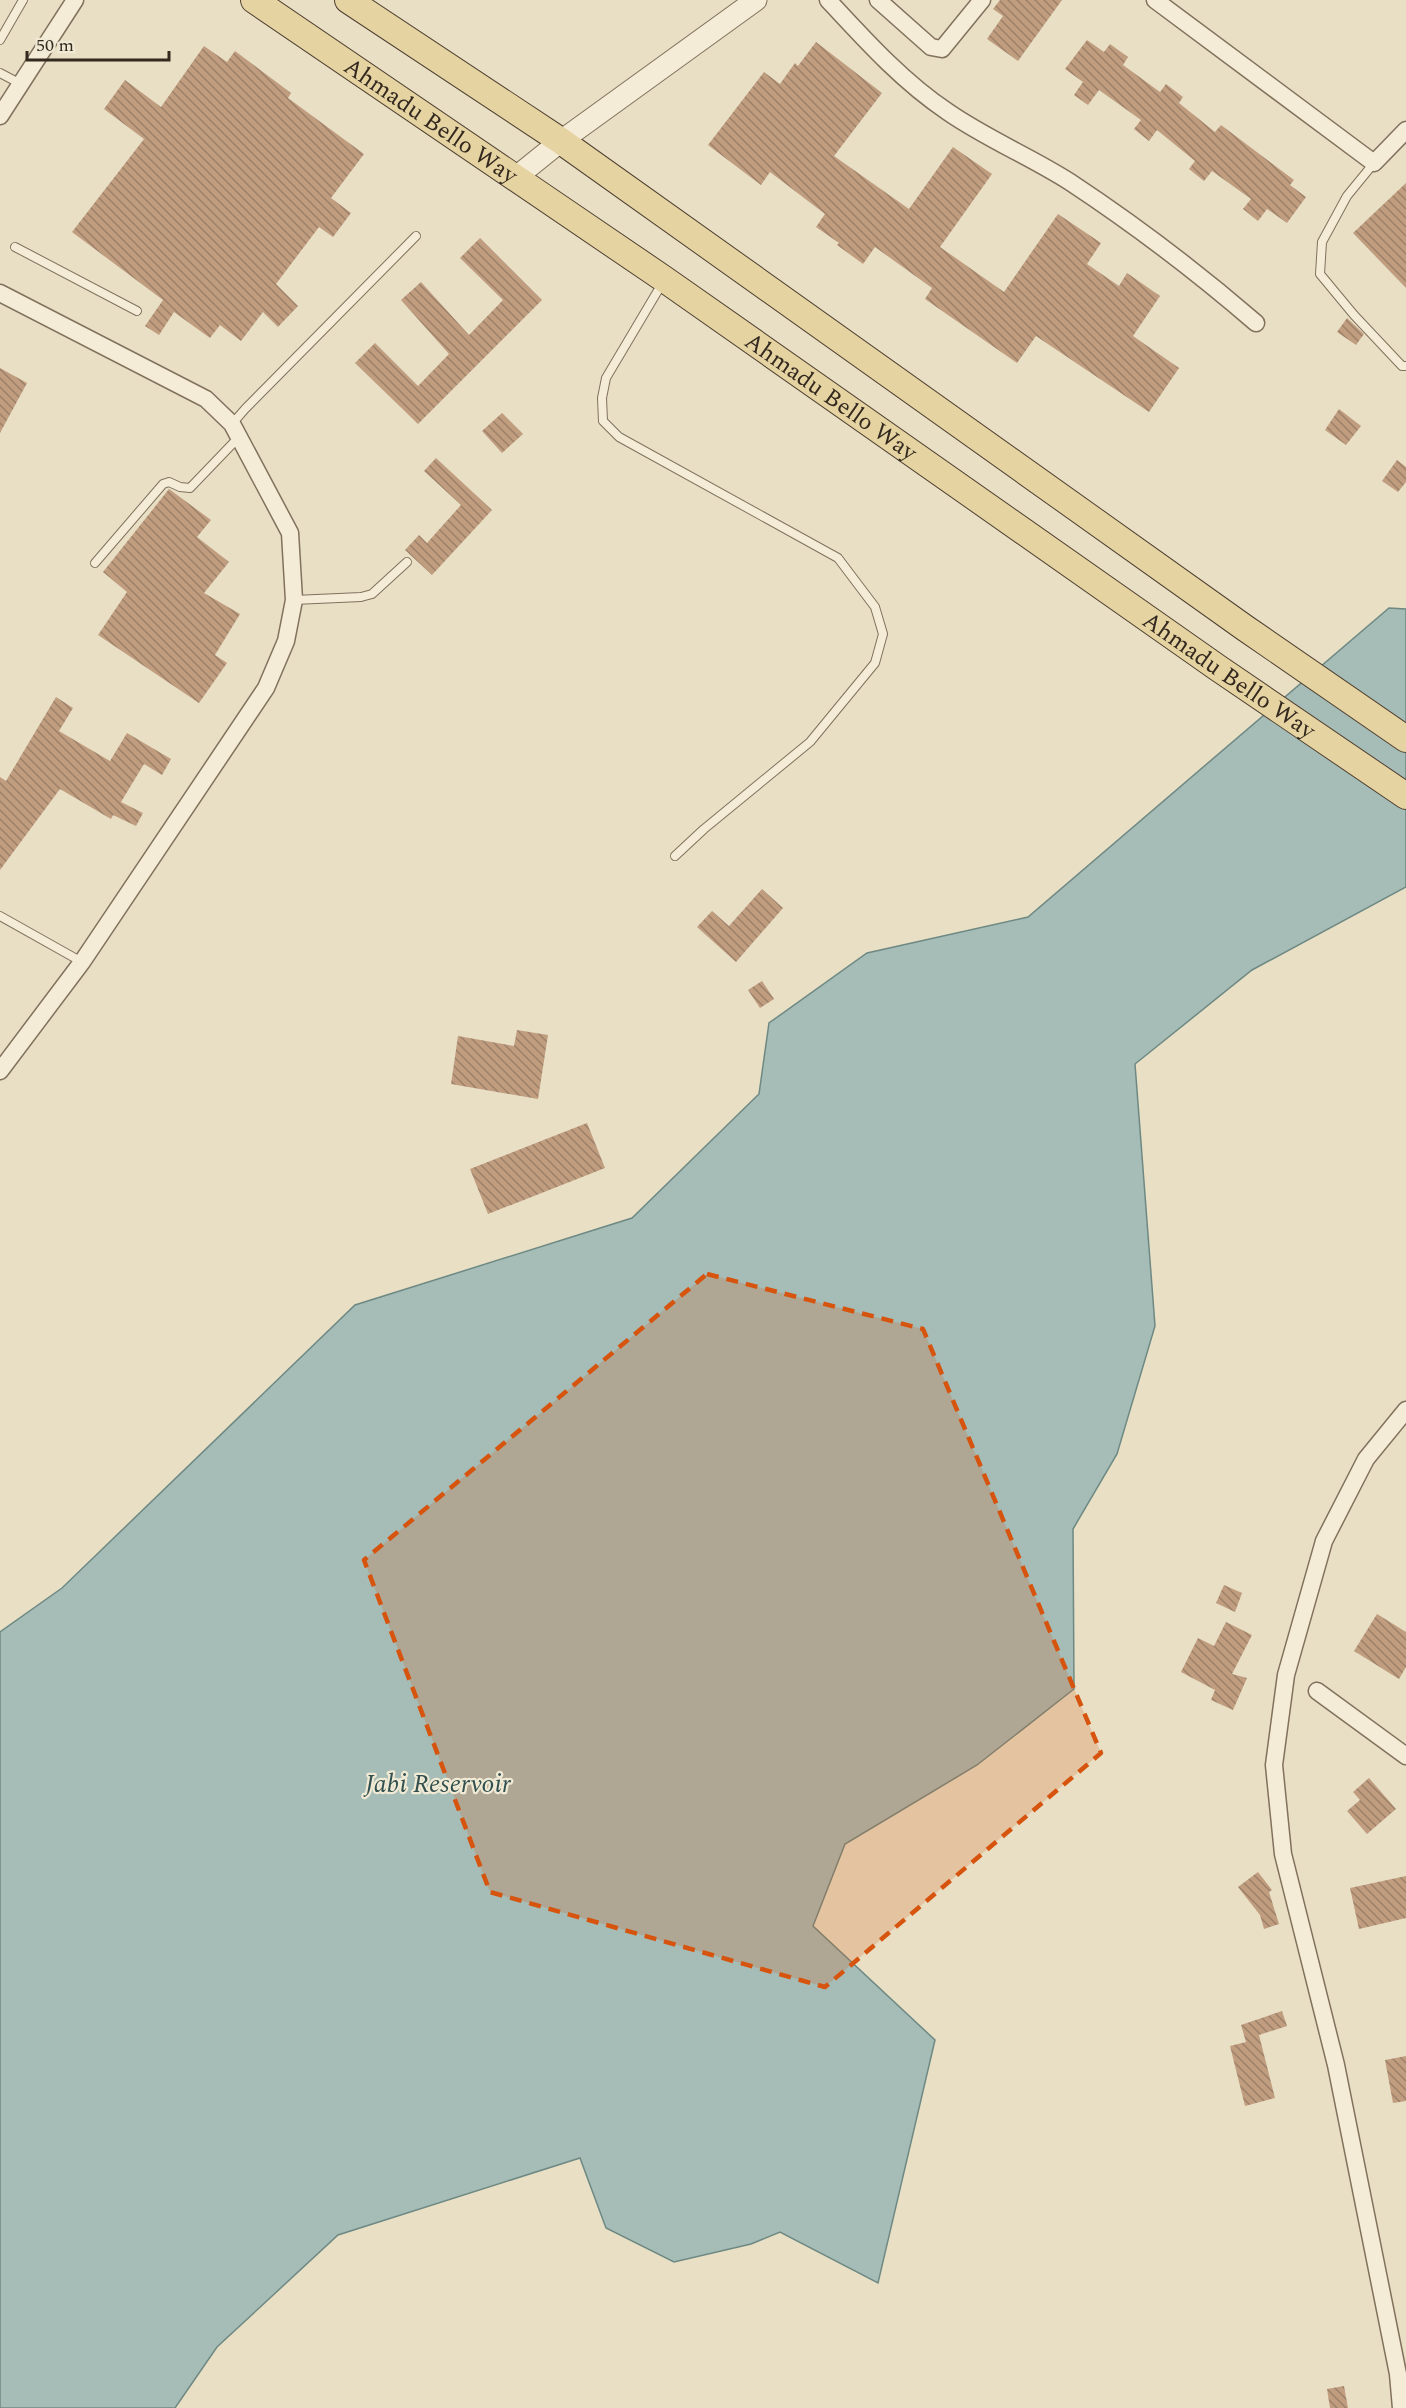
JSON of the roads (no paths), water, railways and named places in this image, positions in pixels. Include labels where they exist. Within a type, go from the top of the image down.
[{"type":"main road","name":"Ahmadu Bello Way","points":[[254,0],[664,279],[1218,668],[1406,796]]},
{"type":"main road","name":"Ahmadu Bello Way","points":[[348,0],[561,141],[1245,628],[1406,739]]},
{"type":"street","points":[[0,116],[75,0]]},
{"type":"street","points":[[515,178],[561,141],[756,0]]},
{"type":"street","points":[[828,0],[890,65],[946,111],[987,137],[1069,181],[1195,271],[1256,323]]},
{"type":"street","points":[[878,0],[931,46],[942,49],[982,0]]},
{"type":"street","points":[[1155,0],[1374,162],[1406,130]]},
{"type":"street","points":[[0,293],[206,399],[236,431],[290,533],[294,600],[286,641],[266,688],[82,962],[0,1071]]},
{"type":"street","points":[[1401,2408],[1398,2374],[1336,2065],[1283,1854],[1274,1765],[1286,1675],[1324,1541],[1366,1459],[1406,1410]]},
{"type":"street","points":[[1317,1691],[1406,1756]]},
{"type":"lane","points":[[0,40],[23,0]]},
{"type":"lane","points":[[0,73],[21,84]]},
{"type":"lane","points":[[1374,162],[1347,196],[1322,242],[1320,274],[1354,315],[1402,366],[1406,366]]},
{"type":"lane","points":[[95,563],[164,484],[169,482],[190,488],[236,431],[416,236]]},
{"type":"lane","points":[[15,247],[137,311]]},
{"type":"lane","points":[[664,279],[606,378],[602,398],[603,421],[619,437],[838,558],[875,607],[883,634],[875,663],[810,742],[704,829],[675,856]]},
{"type":"lane","points":[[294,600],[361,597],[372,594],[407,562]]},
{"type":"lane","points":[[0,916],[82,962]]},
{"type":"water","name":"Jabi Reservoir","points":[[1389,608],[1406,609],[1406,887],[1252,970],[1135,1064],[1155,1326],[1117,1454],[1073,1529],[1074,1689],[977,1765],[845,1844],[813,1926],[935,2040],[878,2283],[780,2232],[751,2244],[674,2262],[606,2228],[580,2158],[338,2235],[217,2347],[175,2408],[0,2408],[0,1632],[62,1588],[355,1305],[632,1218],[759,1094],[769,1023],[867,953],[1028,917]]}]
